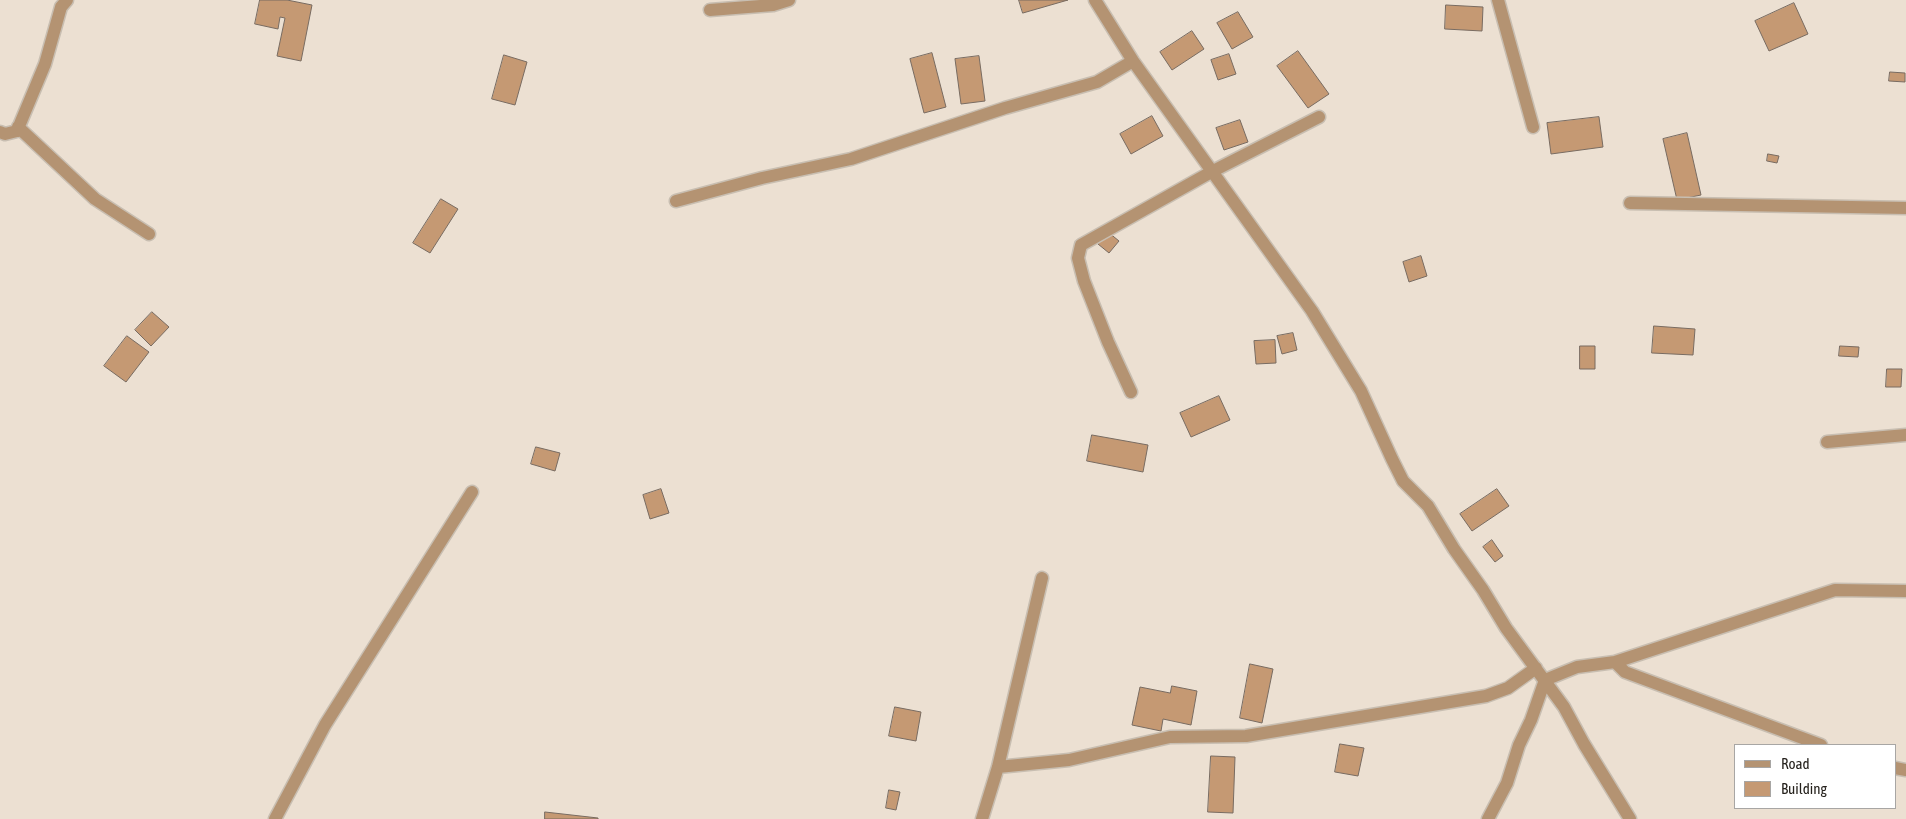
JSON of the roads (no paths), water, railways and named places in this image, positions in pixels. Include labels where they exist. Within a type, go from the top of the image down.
[{"type":"street","points":[[17,131],[45,64],[61,7],[67,0]]},
{"type":"street","points":[[710,10],[773,5],[790,0]]},
{"type":"street","points":[[1095,0],[1133,61],[1312,311],[1361,391],[1404,481],[1428,506],[1454,549],[1484,590],[1506,628],[1564,707],[1584,744],[1630,819]]},
{"type":"street","points":[[1498,0],[1533,127]]},
{"type":"street","points":[[676,201],[762,178],[851,159],[1005,108],[1097,82],[1133,61]]},
{"type":"street","points":[[1131,392],[1108,342],[1084,281],[1078,258],[1081,245],[1213,171],[1319,117]]},
{"type":"street","points":[[0,132],[5,134],[17,131],[18,127],[95,199],[149,234]]},
{"type":"street","points":[[1630,203],[1906,208]]},
{"type":"street","points":[[1827,442],[1906,435]]},
{"type":"street","points":[[275,819],[325,725],[472,492]]},
{"type":"street","points":[[982,819],[998,767],[1042,578]]},
{"type":"street","points":[[1488,819],[1507,783],[1519,745],[1531,720],[1545,680],[1577,667],[1616,662],[1835,590],[1906,591]]},
{"type":"street","points":[[1616,662],[1625,672],[1818,744]]},
{"type":"street","points":[[998,767],[1069,760],[1170,737],[1246,736],[1486,696],[1508,688],[1536,668]]}]
